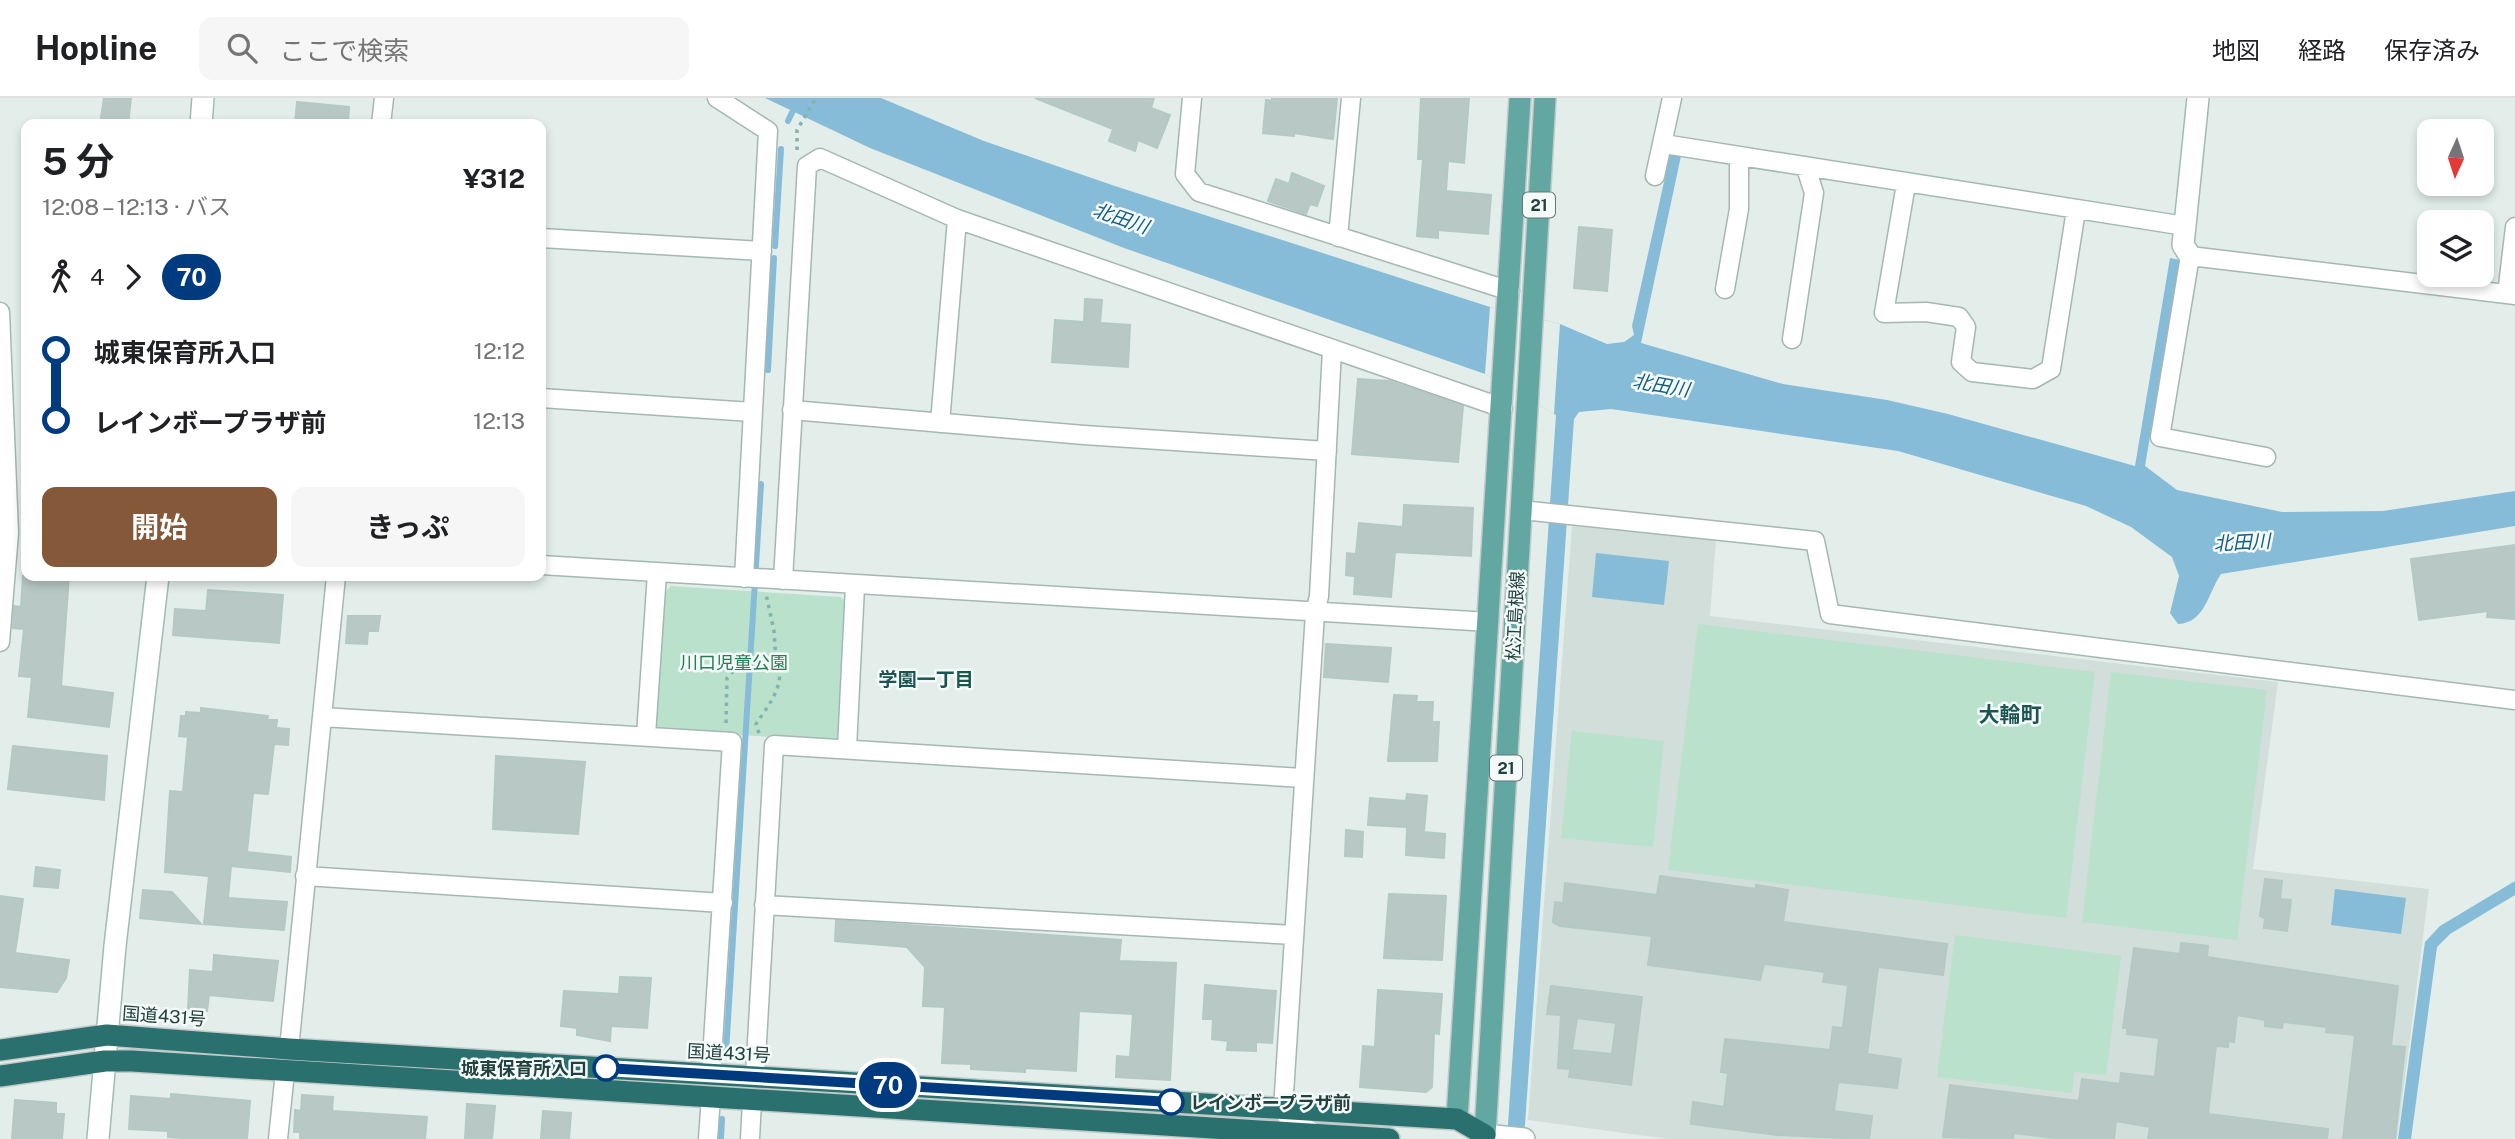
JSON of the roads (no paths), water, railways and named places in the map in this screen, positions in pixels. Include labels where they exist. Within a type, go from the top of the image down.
[{"type":"highway","name":"国道431号","points":[[0,1050],[107,1035],[1283,1109],[1457,1129],[1480,1138]]},
{"type":"highway","points":[[0,1076],[105,1060],[711,1097],[1281,1136],[1389,1139]]},
{"type":"main road","name":"松江島根線","points":[[1457,1129],[1510,297],[1520,98]]},
{"type":"main road","name":"松江島根線","points":[[1480,1138],[1545,98]]},
{"type":"street","points":[[202,119],[204,98]]},
{"type":"street","points":[[382,119],[384,98]]},
{"type":"street","points":[[717,98],[768,131],[752,412],[761,580]]},
{"type":"street","points":[[1192,98],[1185,174],[1199,192],[1339,237],[1510,297]]},
{"type":"street","points":[[1339,237],[1351,98]]},
{"type":"street","points":[[1655,176],[1672,98]]},
{"type":"street","points":[[2198,98],[2183,245],[2190,256],[2160,437],[2266,457]]},
{"type":"street","points":[[1664,144],[1739,158],[2185,226]]},
{"type":"street","points":[[761,580],[792,410],[807,166],[820,158],[957,219],[1332,350],[1503,401]]},
{"type":"street","points":[[1724,289],[1739,209],[1739,158]]},
{"type":"street","points":[[1792,339],[1814,192],[1806,168]]},
{"type":"street","points":[[1906,184],[1884,313],[1926,312],[1959,317],[1966,327],[1961,362],[1972,372],[2034,379],[2051,369],[2076,210]]},
{"type":"street","points":[[940,423],[957,219]]},
{"type":"street","points":[[2190,256],[2511,294],[2515,227]]},
{"type":"street","points":[[546,238],[762,251]]},
{"type":"street","points":[[0,312],[18,533],[0,642]]},
{"type":"street","points":[[1319,1135],[1290,1121],[1283,1109],[1303,778],[1315,613],[1319,596],[1332,350]]},
{"type":"street","points":[[546,398],[752,412]]},
{"type":"street","points":[[792,410],[1327,451]]},
{"type":"street","points":[[1521,510],[1815,541],[1830,614],[2515,700]]},
{"type":"street","points":[[546,565],[1489,622]]},
{"type":"street","points":[[646,734],[657,573]]},
{"type":"street","points":[[98,1139],[157,581]]},
{"type":"street","points":[[289,1048],[336,581]]},
{"type":"street","points":[[847,748],[855,586]]},
{"type":"street","points":[[322,717],[646,734],[732,742],[711,1074]]},
{"type":"street","points":[[755,1077],[774,745],[1303,778]]},
{"type":"street","points":[[305,876],[723,903]]},
{"type":"street","points":[[764,905],[1294,935]]},
{"type":"street","points":[[278,1139],[285,1072]]},
{"type":"street","points":[[708,1139],[711,1097]]},
{"type":"street","points":[[750,1139],[752,1101]]},
{"type":"street","points":[[1480,1138],[1524,1139]]},
{"type":"water","name":"北田川","points":[[765,98],[881,98],[984,141],[1115,186],[1490,307],[1560,324],[1607,344],[1624,342],[1634,335],[1632,326],[1670,155],[1681,156],[1641,343],[1783,384],[1887,400],[1948,414],[2135,466],[2170,258],[2180,260],[2145,466],[2177,490],[2282,512],[2383,511],[2515,491],[2515,526],[2221,574],[2200,613],[2187,622],[2178,624],[2170,613],[2179,576],[2172,557],[2131,527],[2086,506],[1898,451],[1611,409],[1579,412],[1574,419],[1524,1139],[1507,1139],[1556,415],[1485,374],[1124,248],[870,148]]},
{"type":"water","points":[[1596,553],[1669,561],[1664,605],[1592,597]]},
{"type":"water","points":[[2515,881],[2515,895],[2450,934],[2437,947],[2411,1139],[2398,1139],[2425,942],[2440,926]]},
{"type":"water","points":[[2335,889],[2406,898],[2401,934],[2331,925]]},
{"type":"waterway","points":[[788,121],[799,98]]},
{"type":"waterway","points":[[775,246],[781,149]]},
{"type":"waterway","points":[[768,370],[774,258]]},
{"type":"waterway","points":[[726,1052],[761,484]]},
{"type":"waterway","points":[[721,1139],[722,1119]]},
{"type":"place","name":"城東保育所入口","points":[[606,1068]]},
{"type":"place","name":"レインボープラザ前","points":[[1171,1102]]},
{"type":"district","name":"学園一丁目","points":[[926,679]]},
{"type":"district","name":"大輪町","points":[[2010,714]]},
{"type":"park label","name":"川口児童公園","points":[[734,662]]}]
